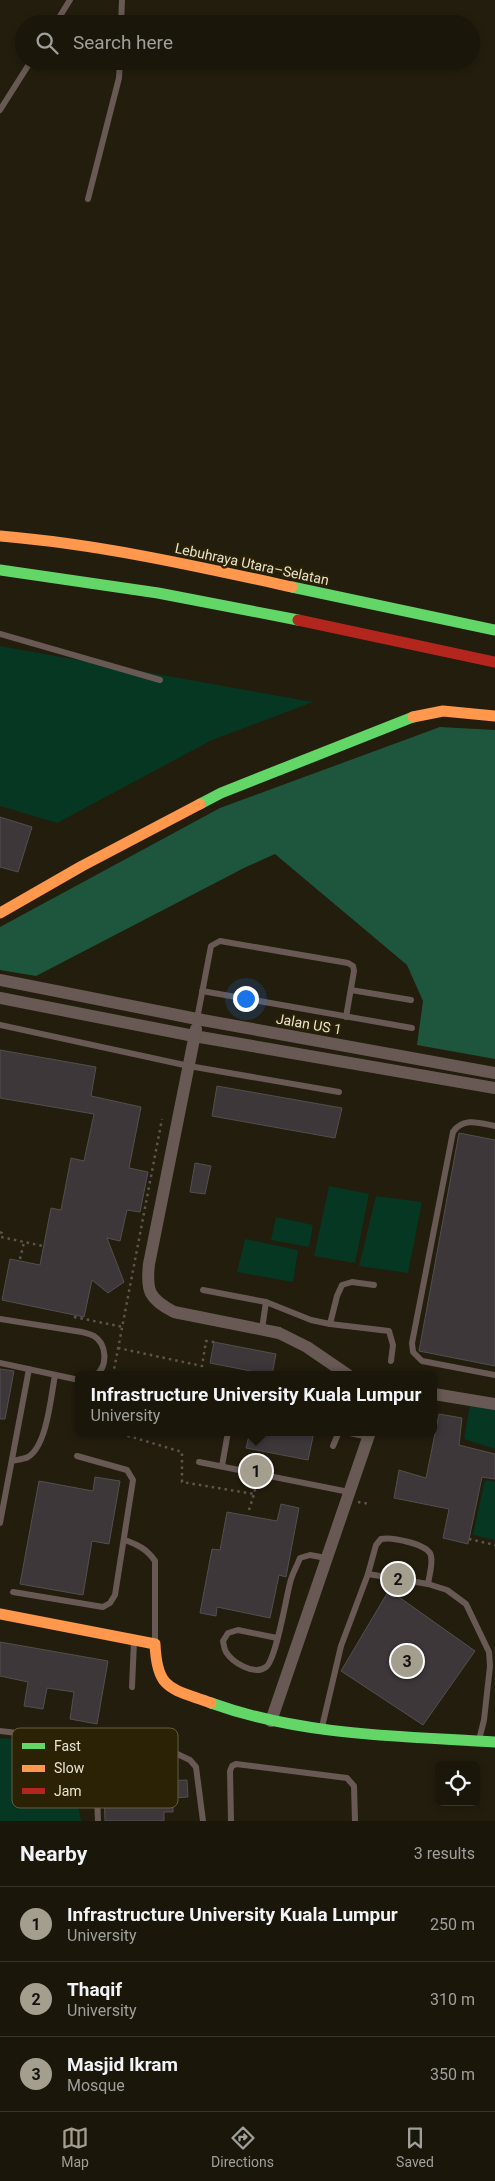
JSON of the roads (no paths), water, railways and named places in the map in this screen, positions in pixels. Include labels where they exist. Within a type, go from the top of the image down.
[{"type":"main road","name":"Lebuhraya Utara–Selatan","points":[[0,536],[26,538],[163,559],[495,630]]},
{"type":"main road","points":[[0,570],[158,594],[283,617],[495,662]]},
{"type":"main road","points":[[0,913],[100,857],[221,794],[418,715],[443,711],[495,716]]},
{"type":"main road","points":[[0,1614],[155,1644],[157,1672],[160,1680],[167,1686],[223,1707],[270,1721],[322,1730],[495,1742]]},
{"type":"street","name":"Jalan US 1","points":[[0,980],[198,1019],[495,1073]]},
{"type":"street","points":[[0,998],[194,1036],[495,1088]]},
{"type":"street","points":[[198,1019],[149,1264],[147,1282],[150,1295],[161,1305],[174,1312],[262,1329],[293,1339],[342,1371]]},
{"type":"street","points":[[437,1394],[495,1404]]},
{"type":"street","points":[[270,1721],[326,1558],[351,1496],[369,1436]]},
{"type":"lane","points":[[61,15],[70,0]]},
{"type":"lane","points":[[121,15],[122,0]]},
{"type":"lane","points":[[0,110],[25,70]]},
{"type":"lane","points":[[88,199],[119,70]]},
{"type":"lane","points":[[0,634],[160,680]]},
{"type":"lane","points":[[198,1019],[211,946],[220,941],[348,963],[353,966],[354,971],[346,1017]]},
{"type":"lane","points":[[350,990],[411,1000]]},
{"type":"lane","points":[[202,991],[412,1028]]},
{"type":"lane","points":[[0,1025],[189,1066],[339,1092]]},
{"type":"lane","points":[[495,1126],[474,1122],[464,1123],[458,1125],[453,1132],[412,1342],[413,1352],[422,1361],[495,1375]]},
{"type":"lane","points":[[330,1324],[337,1296],[342,1285],[352,1282],[374,1285]]},
{"type":"lane","points":[[202,1290],[266,1302],[311,1320],[330,1324],[389,1330],[393,1345],[391,1360]]},
{"type":"lane","points":[[262,1329],[266,1302]]},
{"type":"lane","points":[[0,1319],[82,1332],[95,1336],[102,1345],[105,1358],[101,1371]]},
{"type":"lane","points":[[0,1362],[75,1379]]},
{"type":"lane","points":[[0,1523],[29,1369]]},
{"type":"lane","points":[[12,1461],[28,1457],[38,1446],[44,1432],[55,1375]]},
{"type":"lane","points":[[222,1466],[227,1436]]},
{"type":"lane","points":[[333,1446],[337,1436]]},
{"type":"lane","points":[[13,1592],[103,1607],[110,1603],[114,1595],[125,1540],[133,1480],[127,1470],[78,1456]]},
{"type":"lane","points":[[199,1462],[351,1496]]},
{"type":"lane","points":[[322,1730],[341,1646],[368,1574],[376,1545],[381,1538],[388,1537],[424,1547],[430,1551],[432,1558],[428,1584]]},
{"type":"lane","points":[[125,1540],[138,1545],[148,1552],[155,1561],[155,1644]]},
{"type":"lane","points":[[278,1638],[238,1630],[228,1633],[223,1641],[225,1651],[232,1659],[244,1667],[259,1670],[266,1668],[270,1663],[278,1638],[290,1580],[300,1558],[310,1555],[326,1558]]},
{"type":"lane","points":[[368,1574],[428,1584],[447,1590],[466,1604],[489,1652],[490,1666],[484,1720],[479,1741]]},
{"type":"lane","points":[[132,1687],[134,1640]]},
{"type":"lane","points":[[178,1754],[190,1760],[196,1767],[203,1821]]},
{"type":"lane","points":[[231,1821],[230,1771],[232,1766],[236,1764],[347,1778],[354,1786],[355,1821]]},
{"type":"lane","points":[[98,1808],[98,1821]]},
{"type":"place","name":"Infrastructure University Kuala Lumpur","points":[[256,1471]]},
{"type":"place","name":"Thaqif","points":[[398,1579]]},
{"type":"place","name":"Masjid Ikram","points":[[407,1661]]}]
